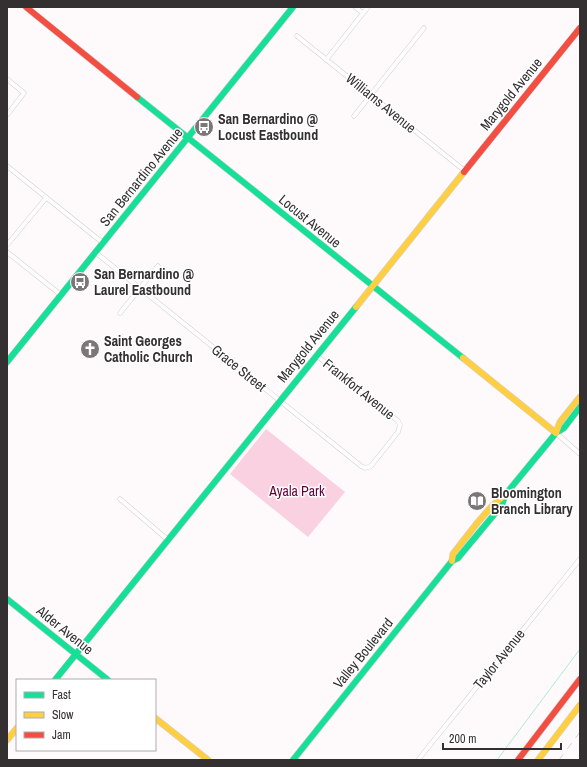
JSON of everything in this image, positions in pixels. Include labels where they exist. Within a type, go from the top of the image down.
[{"type":"main road","name":"Locust Avenue","points":[[26,7],[556,433]]},
{"type":"main road","name":"San Bernardino Avenue","points":[[8,358],[61,295],[293,7]]},
{"type":"main road","name":"Marygold Avenue","points":[[56,679],[580,28]]},
{"type":"main road","name":"Valley Boulevard","points":[[556,433],[560,422],[580,397]]},
{"type":"main road","name":"Valley Boulevard","points":[[293,760],[452,561],[453,554],[496,500],[505,495],[556,433],[564,428],[580,407]]},
{"type":"main road","name":"Alder Avenue","points":[[7,599],[107,679]]},
{"type":"main road","points":[[518,760],[580,679]]},
{"type":"main road","points":[[538,760],[580,705]]},
{"type":"main road","points":[[156,719],[208,760]]},
{"type":"main road","points":[[7,740],[16,729]]},
{"type":"street","points":[[355,7],[363,13]]},
{"type":"street","points":[[326,60],[368,7]]},
{"type":"street","points":[[354,116],[424,28]]},
{"type":"street","name":"Williams Avenue","points":[[297,36],[465,171]]},
{"type":"street","points":[[7,78],[24,92],[7,115]]},
{"type":"street","points":[[7,166],[103,243]]},
{"type":"street","points":[[7,245],[46,198]]},
{"type":"street","points":[[7,252],[61,295]]},
{"type":"street","name":"Grace Street","points":[[95,252],[279,401],[365,468]]},
{"type":"street","points":[[120,313],[158,266]]},
{"type":"street","name":"Frankfort Avenue","points":[[316,354],[395,417],[400,425],[398,432],[371,466],[365,468]]},
{"type":"street","name":"Locust Avenue","points":[[556,433],[580,454]]},
{"type":"street","points":[[120,499],[168,540]]},
{"type":"street","name":"Taylor Avenue","points":[[418,760],[580,559]]},
{"type":"green space","name":"Ayala Park","points":[[266,429],[345,492],[308,537],[230,474]]},
{"type":"waterway","points":[[497,760],[580,649]]},
{"type":"railway","points":[[559,760],[580,732]]},
{"type":"traffic: fast","points":[[7,362],[293,7]]},
{"type":"traffic: fast","points":[[137,97],[463,358]]},
{"type":"traffic: fast","points":[[56,679],[356,307]]},
{"type":"traffic: fast","points":[[293,760],[452,561],[458,558],[502,505],[505,495],[556,433],[564,428],[580,407]]},
{"type":"traffic: fast","points":[[7,599],[107,679]]},
{"type":"traffic: slow","points":[[356,307],[464,172]]},
{"type":"traffic: slow","points":[[463,358],[556,433]]},
{"type":"traffic: slow","points":[[556,433],[560,422],[580,397]]},
{"type":"traffic: slow","points":[[452,561],[453,554],[478,522],[492,506],[505,495]]},
{"type":"traffic: slow","points":[[538,760],[580,705]]},
{"type":"traffic: slow","points":[[156,719],[208,760]]},
{"type":"traffic: slow","points":[[7,740],[16,729]]},
{"type":"traffic: jam","points":[[26,7],[137,97]]},
{"type":"traffic: jam","points":[[464,172],[580,28]]},
{"type":"traffic: jam","points":[[518,760],[580,679]]},
{"type":"place","name":"San Bernardino @ Locust Eastbound","points":[[204,127]]},
{"type":"place","name":"San Bernardino @ Laurel Eastbound","points":[[80,282]]},
{"type":"place","name":"Saint Georges Catholic Church","points":[[90,349]]},
{"type":"place","name":"Bloomington Branch Library","points":[[477,501]]}]
